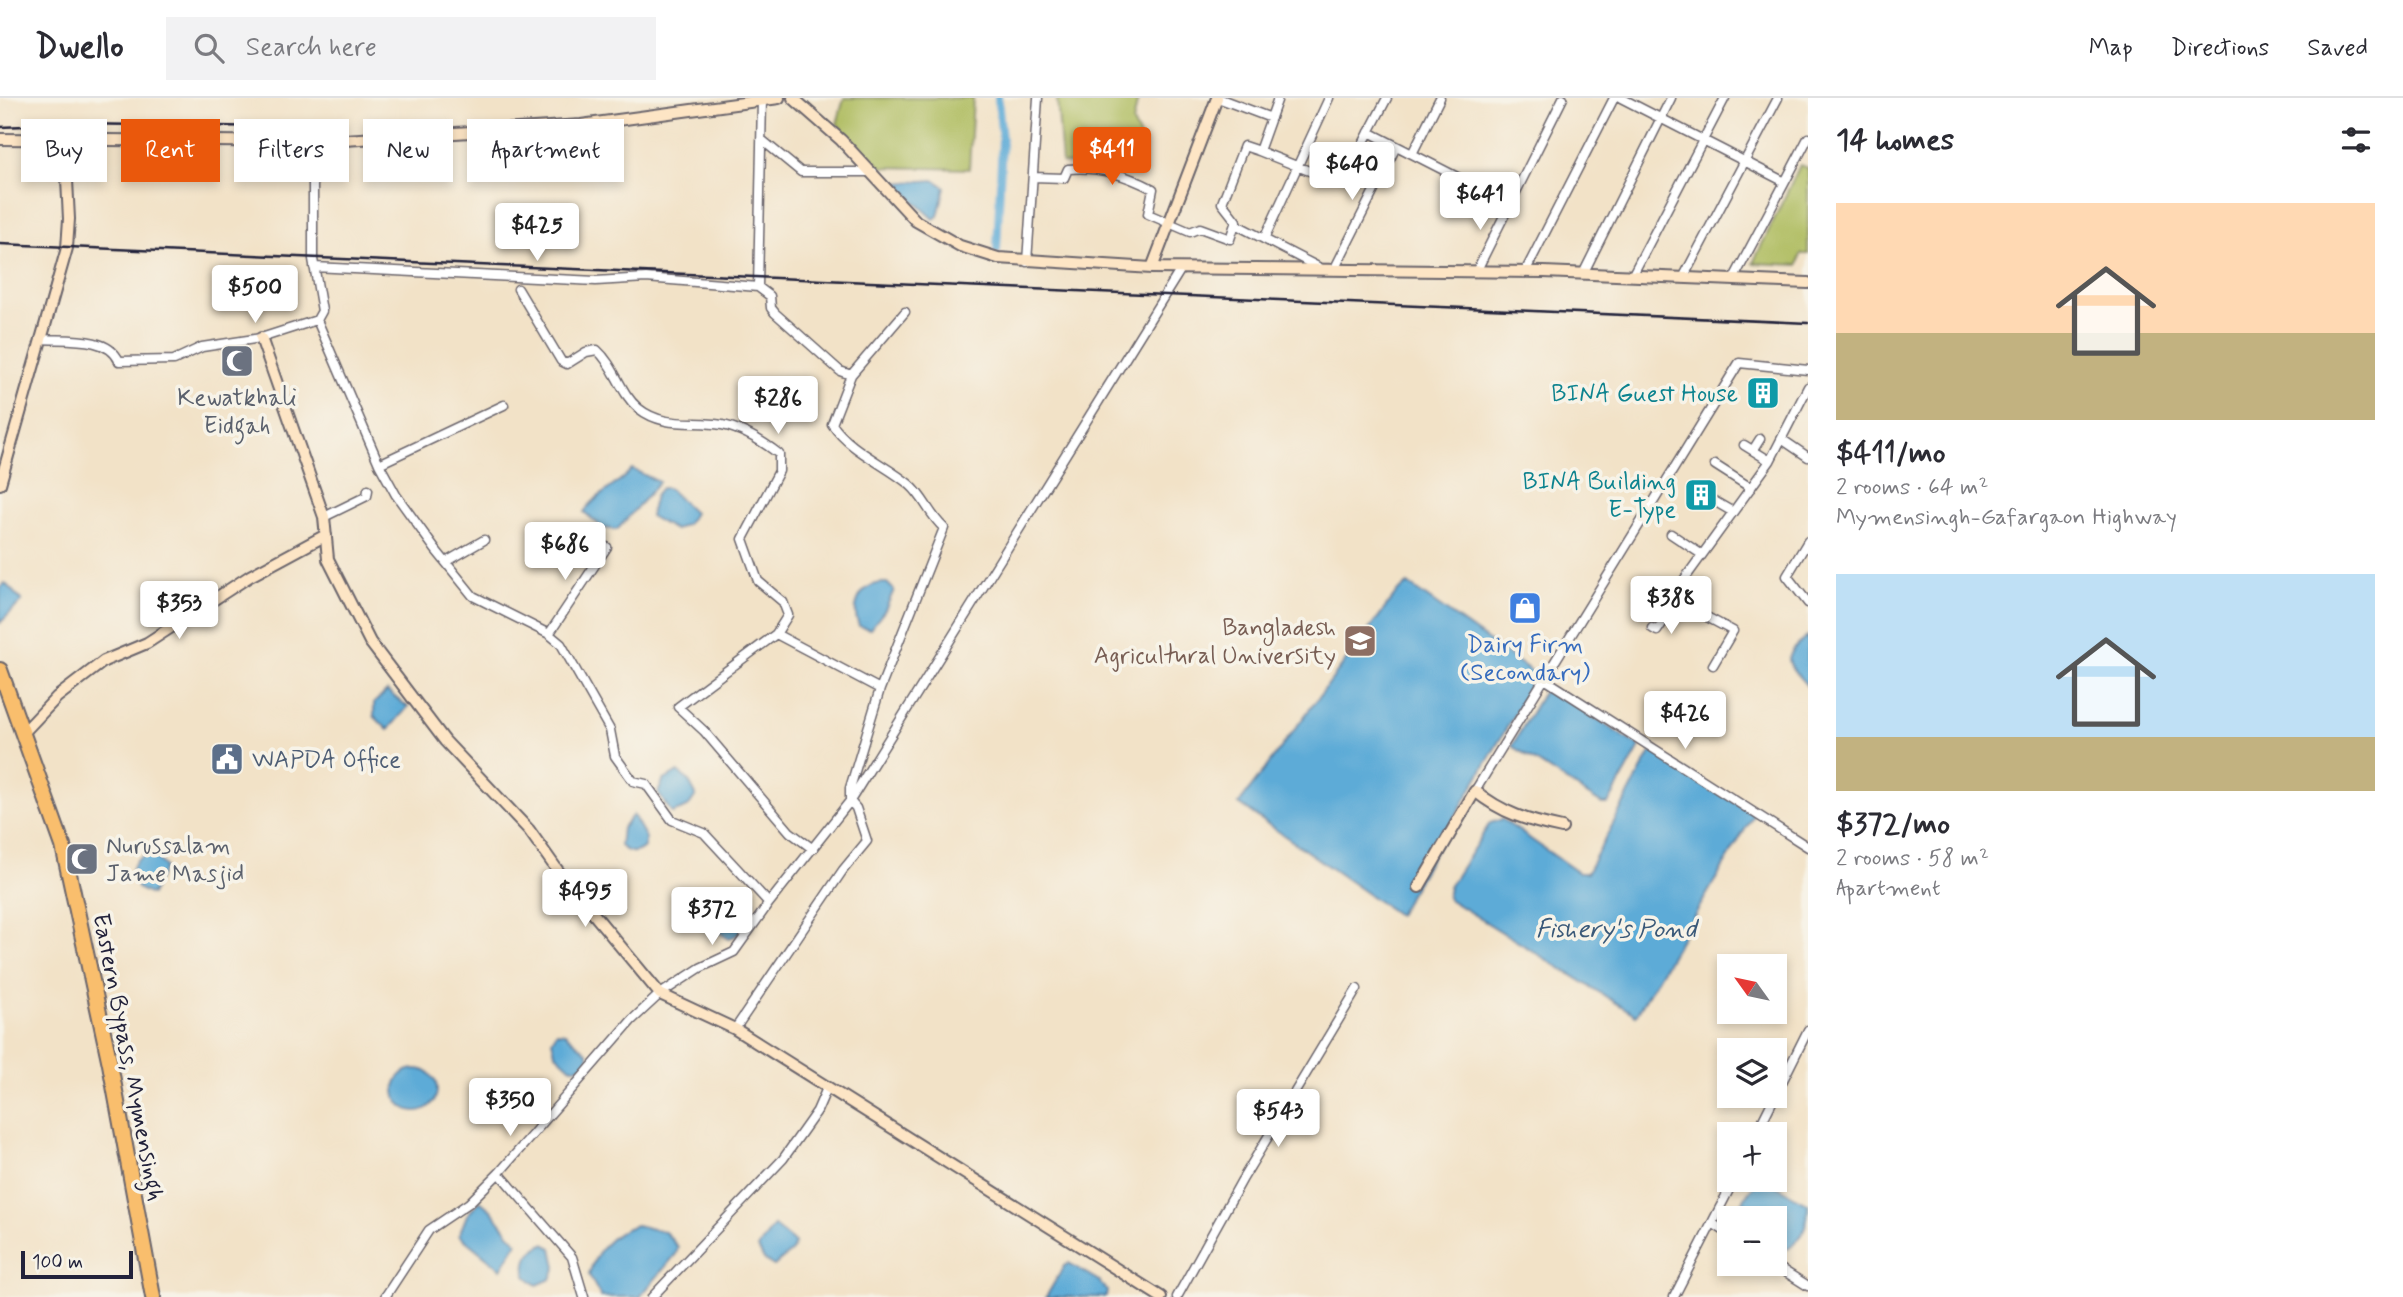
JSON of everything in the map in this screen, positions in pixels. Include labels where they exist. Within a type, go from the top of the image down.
[{"type":"highway","name":"Eastern Bypass, Mymensingh","points":[[0,670],[63,846],[110,1064],[153,1297]]},
{"type":"street","points":[[349,140],[581,125],[779,98]]},
{"type":"street","points":[[793,98],[873,172],[906,211],[936,234],[976,253],[1027,262],[1152,268],[1525,272],[1808,284]]},
{"type":"street","points":[[1027,262],[1038,98]]},
{"type":"street","points":[[1152,268],[1217,98],[1271,118]]},
{"type":"street","points":[[1259,151],[1278,98]]},
{"type":"street","points":[[1264,239],[1329,98]]},
{"type":"street","points":[[1329,270],[1235,223],[1222,203],[1244,146],[1342,184],[1387,98]]},
{"type":"street","points":[[1412,155],[1440,98]]},
{"type":"street","points":[[1476,272],[1563,98]]},
{"type":"street","points":[[1525,272],[1614,98]]},
{"type":"street","points":[[1621,98],[1785,182]]},
{"type":"street","points":[[1583,274],[1671,98]]},
{"type":"street","points":[[1632,276],[1725,98]]},
{"type":"street","points":[[1684,278],[1747,162],[1778,98]]},
{"type":"street","points":[[758,287],[762,100]]},
{"type":"street","points":[[1369,132],[1510,204]]},
{"type":"street","points":[[1733,280],[1808,138]]},
{"type":"street","points":[[0,139],[21,140]]},
{"type":"street","points":[[762,140],[801,172],[873,172]]},
{"type":"street","points":[[107,141],[234,142]]},
{"type":"street","points":[[1329,270],[1396,147]]},
{"type":"street","points":[[1033,177],[1064,178],[1068,169],[1099,169],[1130,177],[1153,189],[1148,214],[1190,232],[1200,228],[1230,239],[1235,223]]},
{"type":"street","points":[[0,484],[67,248],[67,182]]},
{"type":"street","points":[[40,339],[104,344],[115,351],[119,361],[174,360],[202,347],[261,338],[317,320],[322,311],[314,267],[311,182]]},
{"type":"street","points":[[314,267],[596,281],[646,278],[758,287],[770,296],[771,309],[775,313],[840,371],[851,375]]},
{"type":"street","points":[[386,1297],[429,1230],[470,1203],[586,1071],[660,994],[700,968],[734,952],[850,800],[1181,269]]},
{"type":"street","points":[[519,289],[561,361],[567,363],[586,352],[597,351],[637,407],[655,418],[679,425],[719,424],[733,428],[756,438],[779,454],[779,471],[743,539],[758,581],[783,602],[788,615],[776,634],[678,707],[704,731],[790,832],[813,849]]},
{"type":"street","points":[[735,1029],[843,870],[867,842],[856,808],[850,800],[850,788],[880,689],[944,528],[932,518],[913,487],[846,440],[832,424],[851,375],[905,312]]},
{"type":"street","points":[[317,320],[379,464],[396,495],[446,562],[473,596],[549,634],[561,644],[610,730],[615,755],[633,781],[646,784],[672,820],[704,833],[769,903]]},
{"type":"street","points":[[261,338],[324,517],[328,559],[377,652],[445,741],[529,830],[558,872],[660,994],[735,1029],[1161,1297]]},
{"type":"street","points":[[1419,887],[1475,791],[1546,680],[1739,363],[1808,370]]},
{"type":"street","points":[[1713,665],[1733,631],[1677,601],[1673,595],[1770,461],[1808,387]]},
{"type":"street","points":[[379,464],[504,405]]},
{"type":"street","points":[[1753,450],[1760,439]]},
{"type":"street","points":[[1783,440],[1808,457]]},
{"type":"street","points":[[1744,445],[1770,461]]},
{"type":"street","points":[[1715,465],[1751,488]]},
{"type":"street","points":[[324,517],[366,496],[368,490]]},
{"type":"street","points":[[1709,498],[1733,512]]},
{"type":"street","points":[[1671,534],[1702,554]]},
{"type":"street","points":[[23,733],[57,697],[104,661],[146,644],[250,576],[326,535]]},
{"type":"street","points":[[446,562],[484,540]]},
{"type":"street","points":[[1808,541],[1787,576],[1808,603]]},
{"type":"street","points":[[549,634],[607,547]]},
{"type":"street","points":[[1653,628],[1657,631],[1677,601]]},
{"type":"street","points":[[776,634],[880,689]]},
{"type":"street","points":[[1546,680],[1808,847]]},
{"type":"street","points":[[1475,791],[1493,805],[1524,821],[1562,828]]},
{"type":"street","points":[[1177,1297],[1242,1180],[1357,989]]},
{"type":"street","points":[[1762,1122],[1808,1030]]},
{"type":"street","points":[[652,1297],[783,1159],[817,1111],[827,1088]]},
{"type":"street","points":[[499,1173],[572,1257],[584,1297]]},
{"type":"street","points":[[1674,1297],[1728,1192]]},
{"type":"street","points":[[1712,1223],[1717,1226]]},
{"type":"street","points":[[1787,1273],[1808,1286]]},
{"type":"green space","points":[[844,98],[973,98],[969,169],[880,167],[837,124]]},
{"type":"green space","points":[[1057,98],[1138,98],[1133,123],[1142,141],[1134,172],[1129,175],[1109,168],[1062,163]]},
{"type":"green space","points":[[1800,165],[1808,168],[1808,254],[1801,254],[1798,265],[1753,263]]},
{"type":"water","points":[[934,180],[945,187],[938,216],[934,219],[895,183]]},
{"type":"water","points":[[632,469],[659,482],[617,530],[603,528],[584,512]]},
{"type":"water","points":[[661,488],[668,488],[694,513],[687,524],[675,530],[650,516],[655,495]]},
{"type":"water","points":[[5,583],[22,601],[0,623],[0,587]]},
{"type":"water","points":[[887,583],[894,590],[885,610],[870,629],[859,626],[856,610],[860,596],[870,586]]},
{"type":"water","points":[[1408,584],[1534,673],[1535,679],[1398,915],[1239,804],[1398,591]]},
{"type":"water","points":[[1808,636],[1808,687],[1789,661],[1793,650]]},
{"type":"water","points":[[1546,687],[1640,747],[1608,804],[1602,804],[1512,746]]},
{"type":"water","points":[[387,691],[408,707],[388,730],[374,716],[374,703]]},
{"type":"water","name":"Fishery's Pond","points":[[1651,752],[1656,752],[1754,814],[1636,1015],[1447,898],[1449,887],[1490,823],[1502,819],[1579,873],[1587,873]]},
{"type":"water","points":[[678,772],[688,780],[696,795],[688,807],[672,813],[658,793],[663,781]]},
{"type":"water","points":[[633,815],[646,838],[644,847],[632,852],[620,846],[622,828]]},
{"type":"water","points":[[151,852],[165,867],[151,895],[137,888],[131,870],[137,860]]},
{"type":"water","points":[[734,885],[748,891],[755,902],[740,933],[729,939],[706,922],[712,906]]},
{"type":"water","points":[[557,1032],[565,1033],[588,1053],[583,1065],[570,1067],[555,1053],[552,1040]]},
{"type":"water","points":[[416,1069],[431,1075],[437,1090],[431,1105],[416,1111],[401,1105],[395,1090],[401,1075]]},
{"type":"water","points":[[1749,1192],[1787,1192],[1808,1204],[1804,1230],[1798,1240],[1787,1249],[1787,1206],[1742,1206]]},
{"type":"water","points":[[480,1201],[491,1210],[517,1243],[501,1269],[459,1235],[467,1215]]},
{"type":"water","points":[[636,1225],[665,1232],[678,1247],[676,1254],[640,1297],[601,1297],[589,1275],[596,1258],[612,1238]]},
{"type":"water","points":[[774,1226],[795,1243],[792,1251],[774,1266],[764,1260],[758,1248]]},
{"type":"water","points":[[544,1244],[552,1248],[556,1267],[551,1279],[537,1285],[526,1276],[526,1265],[531,1253]]},
{"type":"water","points":[[1069,1263],[1099,1281],[1107,1291],[1106,1297],[1046,1297],[1064,1266]]},
{"type":"waterway","points":[[997,250],[1002,140],[998,98]]},
{"type":"railway","points":[[0,127],[76,124],[234,126]]},
{"type":"railway","points":[[0,244],[1808,323]]},
{"type":"place","name":"Kewatkhali Eidgah","points":[[237,361]]},
{"type":"place","name":"BINA Guest House","points":[[1763,393]]},
{"type":"place","name":"BINA Building E-Type","points":[[1701,495]]},
{"type":"place","name":"Dairy Firm (Secondary)","points":[[1525,608]]},
{"type":"place","name":"Bangladesh Agricultural University","points":[[1360,641]]},
{"type":"place","name":"WAPDA Office","points":[[227,759]]},
{"type":"place","name":"Nurussalam Jame Masjid","points":[[82,859]]}]
